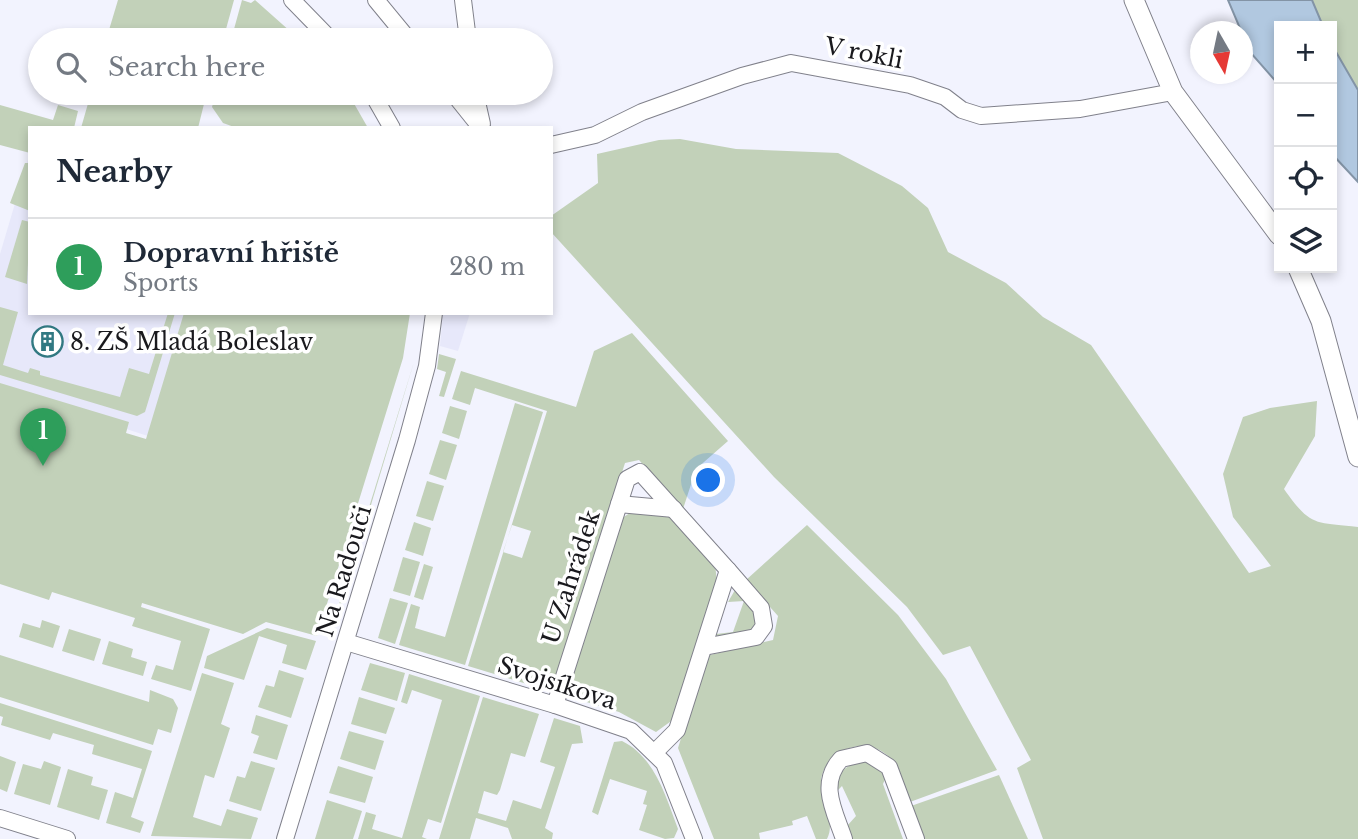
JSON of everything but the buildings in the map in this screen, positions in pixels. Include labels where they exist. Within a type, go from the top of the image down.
[{"type":"street","points":[[292,0],[319,28]]},
{"type":"street","points":[[376,0],[399,28]]},
{"type":"street","points":[[463,0],[466,28]]},
{"type":"street","points":[[1134,0],[1174,92],[1274,228]]},
{"type":"street","name":"V rokli","points":[[553,145],[595,135],[667,103],[742,76],[791,63],[910,85],[945,97],[962,110],[981,116],[1080,109],[1174,92]]},
{"type":"street","points":[[379,105],[391,126]]},
{"type":"street","points":[[463,105],[480,126]]},
{"type":"street","points":[[476,105],[481,126]]},
{"type":"street","points":[[1299,273],[1321,321],[1358,457]]},
{"type":"street","name":"Na Radouči","points":[[285,839],[422,388],[434,315]]},
{"type":"street","name":"U Zahrádek","points":[[555,705],[627,479],[640,472],[761,608],[764,626],[755,637],[704,647]]},
{"type":"street","name":"U Zahrádek","points":[[619,504],[674,509]]},
{"type":"street","points":[[655,752],[677,730],[728,569]]},
{"type":"street","name":"Svojsíkova","points":[[346,642],[555,705],[631,731],[655,752],[670,774],[694,839]]},
{"type":"street","points":[[844,839],[828,794],[828,780],[841,760],[867,753],[889,767],[916,839]]},
{"type":"street","points":[[0,818],[67,839]]},
{"type":"shaded area","points":[[1228,0],[1312,0],[1321,21],[1274,21],[1274,79],[1253,55],[1253,21],[1237,21]]},
{"type":"shaded area","points":[[1337,54],[1358,90],[1358,182],[1337,159]]},
{"type":"shaded area","points":[[28,160],[28,315],[189,315],[154,438],[0,388],[0,254]]},
{"type":"shaded area","points":[[443,315],[469,315],[458,351],[440,346]]},
{"type":"green space","points":[[118,0],[234,0],[226,28],[110,28]]},
{"type":"green space","points":[[242,0],[251,3],[255,0],[286,28],[234,28]]},
{"type":"green space","points":[[1312,0],[1358,0],[1358,90],[1337,54],[1337,21],[1321,21]]},
{"type":"green space","points":[[0,105],[53,120],[58,105],[78,111],[74,126],[28,126],[28,152],[0,145]]},
{"type":"green space","points":[[88,105],[204,105],[198,126],[82,126]]},
{"type":"green space","points":[[355,105],[367,126],[231,126],[223,123],[212,107]]},
{"type":"green space","points":[[680,139],[736,149],[838,153],[902,186],[928,208],[948,252],[1006,283],[1043,317],[1091,345],[1249,573],[1271,566],[1233,517],[1223,474],[1243,417],[1270,408],[1317,401],[1315,436],[1284,489],[1301,510],[1315,520],[1358,527],[1358,839],[1043,839],[1017,768],[1031,760],[970,646],[943,655],[907,607],[774,477],[553,234],[553,215],[598,183],[597,154],[659,140]]},
{"type":"green space","points":[[25,163],[28,163],[28,210],[10,203]]},
{"type":"green space","points":[[22,220],[28,222],[27,284],[5,277]]},
{"type":"green space","points":[[0,307],[18,312],[3,365],[28,373],[30,368],[40,371],[40,375],[120,397],[129,368],[149,374],[167,315],[174,315],[145,412],[137,416],[0,375]]},
{"type":"green space","points":[[183,315],[410,315],[403,358],[317,636],[266,622],[243,634],[142,603],[141,607],[210,629],[191,691],[151,679],[156,665],[173,670],[181,641],[132,626],[135,618],[52,592],[49,600],[0,584],[0,383],[129,422],[126,433],[146,439]]},
{"type":"green space","points":[[632,333],[728,441],[696,469],[683,509],[639,460],[625,463],[555,681],[537,687],[468,666],[503,552],[522,558],[531,531],[512,525],[507,539],[547,411],[475,388],[470,405],[452,399],[461,371],[576,407],[594,351]]},
{"type":"green space","points":[[439,354],[456,359],[444,397],[439,396],[446,372],[437,369]]},
{"type":"green space","points":[[414,362],[333,631],[331,631],[331,630]]},
{"type":"green space","points":[[515,403],[543,412],[465,665],[399,645],[411,604],[420,607],[415,628],[445,637]]},
{"type":"green space","points":[[450,406],[467,411],[459,439],[442,433]]},
{"type":"green space","points":[[440,440],[457,445],[446,480],[429,474]]},
{"type":"green space","points":[[427,481],[444,486],[433,521],[416,516]]},
{"type":"green space","points":[[630,513],[669,516],[715,563],[717,583],[674,719],[656,732],[619,712],[580,700],[569,687],[622,518]]},
{"type":"green space","points":[[414,522],[431,528],[423,556],[405,550]]},
{"type":"green space","points":[[807,525],[898,615],[946,679],[997,770],[910,802],[900,773],[890,758],[873,748],[853,747],[835,755],[823,772],[821,789],[830,822],[827,839],[816,839],[807,816],[792,821],[793,825],[759,833],[760,839],[714,839],[678,748],[705,662],[710,655],[773,640],[778,616],[746,580]]},
{"type":"green space","points":[[403,557],[420,562],[410,596],[393,591]]},
{"type":"green space","points":[[424,564],[433,567],[423,600],[414,597]]},
{"type":"green space","points":[[735,590],[757,610],[757,629],[717,638],[716,634],[733,632],[744,601],[728,602]]},
{"type":"green space","points":[[390,598],[408,603],[395,644],[378,638]]},
{"type":"green space","points":[[42,620],[60,626],[53,648],[19,637],[23,623],[40,628]]},
{"type":"green space","points":[[267,628],[316,641],[306,670],[282,663],[287,645],[259,636],[244,680],[204,668],[207,656]]},
{"type":"green space","points":[[69,629],[101,639],[94,661],[62,651]]},
{"type":"green space","points":[[109,641],[133,649],[131,657],[147,662],[143,676],[102,664]]},
{"type":"green space","points":[[0,655],[149,702],[150,690],[173,699],[178,708],[171,733],[158,729],[153,745],[0,697]]},
{"type":"green space","points":[[370,663],[405,673],[397,701],[361,690]]},
{"type":"green space","points":[[279,670],[304,678],[291,718],[258,707],[266,685],[274,687]]},
{"type":"green space","points":[[202,673],[234,683],[221,724],[230,728],[214,778],[205,775],[193,817],[221,826],[227,809],[258,818],[251,839],[151,836]]},
{"type":"green space","points":[[409,674],[480,696],[441,823],[428,819],[422,837],[427,839],[358,839],[366,812],[376,815],[372,829],[402,838],[442,700],[412,690],[407,704],[401,702]]},
{"type":"green space","points":[[359,697],[395,708],[386,734],[351,724]]},
{"type":"green space","points":[[483,697],[539,714],[525,757],[511,753],[500,790],[497,795],[484,791],[478,813],[506,821],[513,800],[541,809],[555,767],[540,762],[554,718],[580,726],[583,743],[572,744],[545,828],[553,833],[552,839],[512,839],[508,828],[476,818],[470,839],[439,839]]},
{"type":"green space","points":[[0,703],[152,751],[131,817],[144,822],[140,833],[106,823],[115,792],[133,798],[142,769],[92,754],[94,745],[53,733],[50,740],[1,725],[3,717],[0,716]]},
{"type":"green space","points":[[256,715],[288,725],[277,760],[253,753],[259,736],[251,733]]},
{"type":"green space","points":[[349,731],[384,741],[375,770],[340,759]]},
{"type":"green space","points":[[622,741],[643,757],[658,779],[678,829],[674,838],[665,839],[639,830],[647,805],[643,804],[647,791],[610,779],[598,815],[592,812],[614,742]]},
{"type":"green space","points":[[0,756],[16,762],[7,792],[0,789]]},
{"type":"green space","points":[[44,761],[61,767],[50,805],[14,794],[23,764],[41,769]]},
{"type":"green space","points":[[251,761],[275,768],[261,811],[229,801],[237,776],[245,778]]},
{"type":"green space","points":[[866,761],[873,763],[886,777],[883,784],[903,839],[852,839],[847,826],[856,816],[842,786],[837,791],[839,778],[844,769]]},
{"type":"green space","points":[[338,766],[373,777],[365,803],[329,793]]},
{"type":"green space","points":[[68,769],[93,777],[91,785],[108,790],[99,820],[57,807]]},
{"type":"green space","points":[[999,775],[1028,839],[923,839],[911,806]]},
{"type":"green space","points":[[327,800],[362,811],[353,839],[315,839]]},
{"type":"place","name":"8. ZŠ Mladá Boleslav","points":[[47,342]]},
{"type":"place","name":"Dopravní hřiště","points":[[43,466]]}]
